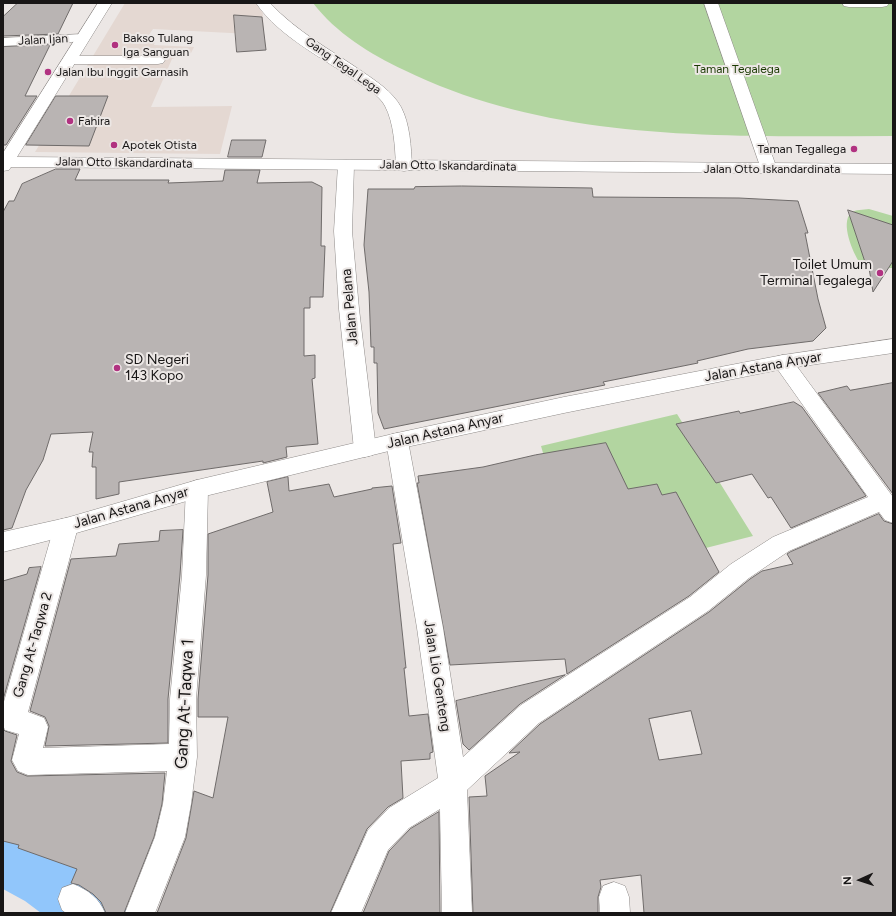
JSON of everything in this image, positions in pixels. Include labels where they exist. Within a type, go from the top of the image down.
[{"type":"street","points":[[4,163],[105,3]]},
{"type":"street","name":"Gang Tegal Lega","points":[[264,3],[275,17],[304,40],[344,64],[386,96],[395,112],[402,142],[404,166]]},
{"type":"street","points":[[711,3],[769,169]]},
{"type":"street","points":[[850,3],[882,3]]},
{"type":"street","name":"Jalan Ijan","points":[[3,42],[83,38]]},
{"type":"street","points":[[70,60],[158,60]]},
{"type":"street","name":"Jalan Otto Iskandardinata","points":[[4,163],[769,169],[893,168]]},
{"type":"street","name":"Jalan Pelana","points":[[346,165],[343,231],[349,309],[365,449]]},
{"type":"street","name":"Jalan Astana Anyar","points":[[3,542],[66,527],[197,489],[365,449],[564,405],[783,362],[893,346]]},
{"type":"street","points":[[346,913],[378,840],[399,818],[453,784],[530,714],[699,604],[740,571],[781,544],[888,507],[783,362]]},
{"type":"street","name":"Jalan Lio Genteng","points":[[397,442],[430,628],[453,784],[457,913]]},
{"type":"street","name":"Gang At-Taqwa 1","points":[[140,913],[170,837],[177,804],[182,757],[183,699],[194,575],[197,489]]},
{"type":"street","name":"Gang At-Taqwa 2","points":[[9,721],[13,717],[66,527]]},
{"type":"street","name":"Gang At-Taqwa 2","points":[[9,721],[31,725],[34,727],[27,754],[26,760],[28,762],[182,757]]},
{"type":"shaded area","points":[[125,3],[262,3],[264,33],[250,34],[153,29],[144,42],[155,42],[154,45],[194,47],[191,53],[172,59],[151,107],[232,106],[220,154],[35,152]]},
{"type":"green space","name":"Taman Tegalega","points":[[313,3],[893,3],[893,136],[706,135],[644,131],[582,123],[521,112],[462,94],[391,64],[354,42],[332,24]]},
{"type":"green space","points":[[869,209],[893,216],[893,268],[884,268],[860,263],[851,245],[847,231],[848,218],[851,213],[855,211]]},
{"type":"green space","points":[[677,414],[753,536],[580,580],[541,446]]},
{"type":"building","points":[[18,3],[73,3],[58,34],[3,36],[3,17]]},
{"type":"building","points":[[234,15],[262,17],[266,50],[237,52]]},
{"type":"building","points":[[50,45],[25,96],[37,96],[6,145],[3,145],[3,47]]},
{"type":"building","name":"Fahira","points":[[56,96],[108,96],[89,146],[26,145]]},
{"type":"building","points":[[232,140],[266,140],[262,157],[228,157]]},
{"type":"building","points":[[56,169],[80,169],[75,180],[169,180],[168,183],[223,181],[225,170],[260,170],[257,183],[312,182],[322,187],[321,246],[325,246],[323,297],[310,297],[310,308],[304,308],[304,356],[315,355],[315,378],[312,379],[318,444],[286,447],[287,457],[263,463],[263,461],[119,482],[119,494],[96,499],[96,467],[92,467],[93,452],[89,452],[93,432],[51,434],[43,460],[26,490],[12,528],[3,530],[3,212],[9,201],[14,201],[22,184]]},
{"type":"building","points":[[462,186],[592,188],[593,197],[739,198],[798,201],[808,233],[805,233],[818,299],[826,328],[813,341],[748,349],[697,361],[698,363],[603,382],[605,385],[384,429],[378,413],[377,363],[374,363],[374,347],[371,347],[369,292],[364,245],[368,189],[414,189],[415,187]]},
{"type":"building","points":[[848,210],[893,225],[893,261],[873,292],[868,262],[865,261]]},
{"type":"building","points":[[893,383],[893,494],[818,393],[847,386],[850,390]]},
{"type":"building","points":[[794,402],[802,407],[866,496],[791,528],[771,497],[768,498],[752,474],[716,483],[676,424],[739,411],[740,413]]},
{"type":"building","points":[[606,443],[628,489],[657,484],[662,495],[676,492],[719,572],[689,596],[567,674],[565,659],[450,665],[417,483],[419,483],[418,476],[483,467],[535,455]]},
{"type":"building","points":[[288,477],[289,491],[329,484],[334,497],[372,488],[392,486],[401,543],[393,544],[406,668],[404,668],[409,716],[428,714],[433,752],[430,753],[430,759],[401,761],[403,798],[388,807],[367,829],[330,913],[157,913],[186,838],[194,791],[213,798],[228,717],[198,717],[198,699],[208,575],[208,534],[273,512],[267,482]]},
{"type":"building","points":[[879,514],[884,521],[893,524],[893,913],[644,913],[641,875],[600,880],[601,887],[598,897],[598,913],[473,913],[469,797],[487,796],[485,776],[520,752],[509,753],[540,724],[709,612],[750,579],[762,571],[793,564],[787,554]],"holes":[[[691,711],[702,754],[659,760],[649,719]]]},
{"type":"building","points":[[183,530],[168,699],[168,743],[45,746],[49,726],[45,717],[30,711],[71,559],[116,556],[119,544],[159,541],[160,531]]},
{"type":"building","points":[[41,567],[3,700],[3,581],[27,574],[29,568]]},
{"type":"building","points":[[565,675],[520,704],[469,750],[463,744],[456,701]]},
{"type":"building","points":[[3,729],[17,735],[11,761],[17,772],[27,776],[165,773],[162,804],[154,837],[124,913],[106,913],[101,902],[93,894],[79,885],[71,883],[77,869],[18,848],[19,845],[3,841]]},
{"type":"building","points":[[439,812],[440,913],[363,913],[389,851],[410,829]]},
{"type":"waterway","points":[[3,855],[48,878],[95,913]]},
{"type":"place","name":"Bakso Tulang Iga Sanguan","points":[[115,45]]},
{"type":"place","name":"Jalan Ibu Inggit Garnasih","points":[[48,72]]},
{"type":"place","name":"Fahira","points":[[70,121]]},
{"type":"place","name":"Apotek Otista","points":[[114,145]]},
{"type":"place","name":"Taman Tegallega","points":[[854,149]]},
{"type":"place","name":"Toilet Umum Terminal Tegalega","points":[[880,273]]},
{"type":"place","name":"SD Negeri 143 Kopo","points":[[117,368]]}]
